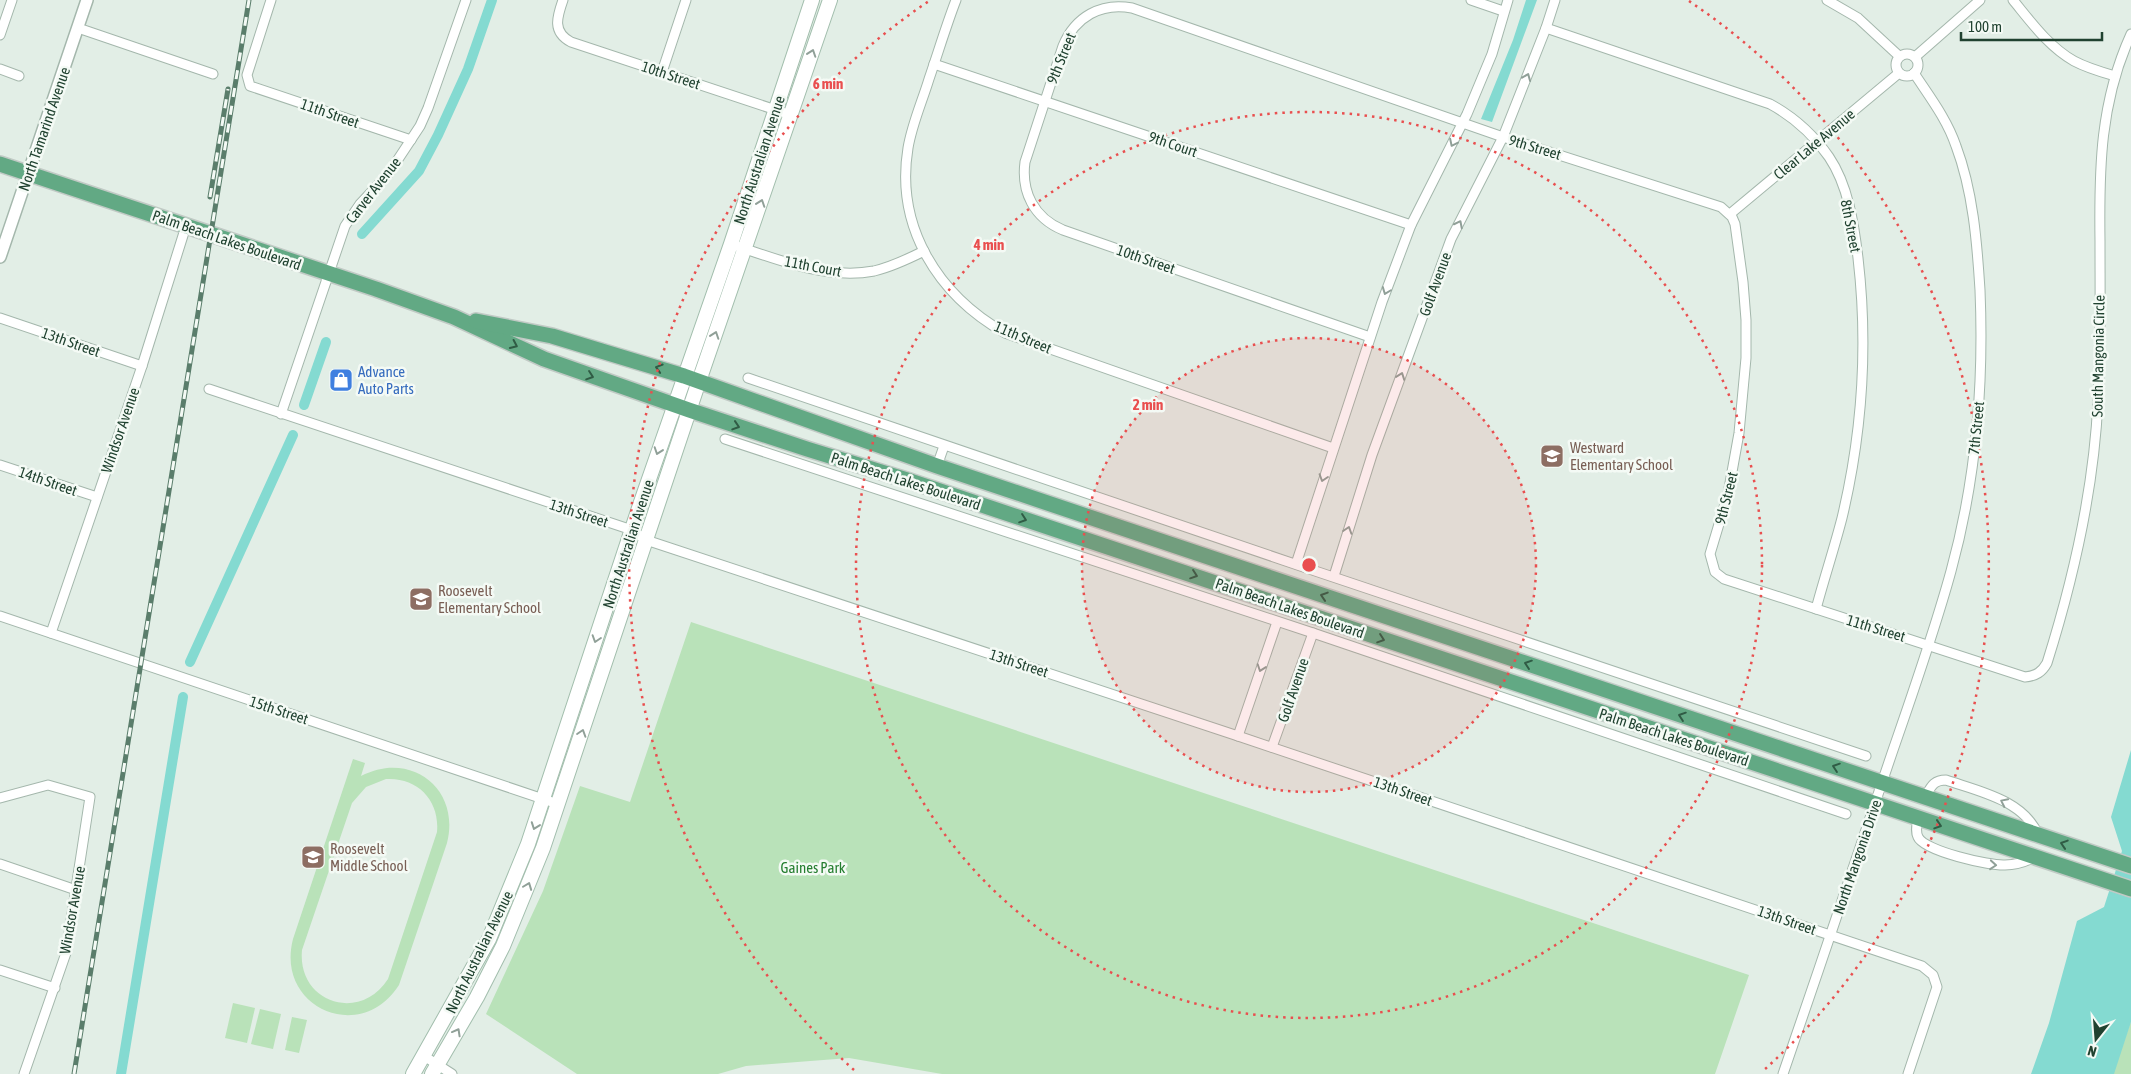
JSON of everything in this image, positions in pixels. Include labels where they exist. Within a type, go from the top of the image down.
[{"type":"main road","name":"North Australian Avenue","points":[[435,1069],[477,997],[503,946],[536,866],[551,802],[632,530],[731,244],[812,0]]},
{"type":"main road","name":"North Australian Avenue","points":[[413,1074],[489,939],[518,870],[551,802],[646,540],[830,0]]},
{"type":"main road","name":"Palm Beach Lakes Boulevard","points":[[0,164],[454,317],[544,360],[674,405],[1173,568],[1588,709],[2131,889]]},
{"type":"main road","name":"Palm Beach Lakes Boulevard","points":[[454,317],[552,336],[684,376],[937,466],[1595,686],[1768,734],[1882,783],[2131,866]]},
{"type":"main road","points":[[995,509],[1002,487]]},
{"type":"main road","points":[[1588,709],[1595,686]]},
{"type":"street","points":[[0,35],[12,0]]},
{"type":"street","name":"North Tamarind Avenue","points":[[0,257],[87,0]]},
{"type":"street","name":"11th Street","points":[[271,0],[247,75],[250,86],[411,140]]},
{"type":"street","name":"Carver Avenue","points":[[281,414],[350,215],[389,173],[411,140],[428,108],[466,0]]},
{"type":"street","name":"10th Street","points":[[563,0],[556,20],[557,27],[565,39],[791,115]]},
{"type":"street","points":[[662,72],[686,0]]},
{"type":"street","points":[[934,64],[956,0]]},
{"type":"street","points":[[1471,0],[1504,11]]},
{"type":"street","points":[[1296,564],[1370,337],[1411,225],[1464,123],[1492,54],[1508,0]]},
{"type":"street","name":"Golf Avenue","points":[[1334,576],[1372,455],[1451,239],[1503,137],[1546,28],[1555,0]]},
{"type":"street","points":[[1827,0],[1858,18],[1899,56]]},
{"type":"street","points":[[1915,57],[1980,0]]},
{"type":"street","points":[[2013,0],[2060,52],[2088,68],[2115,76]]},
{"type":"street","name":"9th Street","points":[[1044,101],[1063,46],[1074,27],[1084,17],[1097,10],[1125,6],[1503,137],[1715,204],[1730,214],[1735,224],[1743,282],[1746,358],[1744,396],[1736,457],[1728,494],[1710,554],[1715,572]]},
{"type":"street","points":[[78,28],[213,74]]},
{"type":"street","name":"8th Street","points":[[1546,28],[1758,98],[1793,118],[1829,157],[1839,176],[1855,230],[1862,304],[1862,353],[1858,427],[1850,476],[1836,539],[1816,609]]},
{"type":"street","name":"South Mangonia Circle","points":[[2038,673],[2047,663],[2072,577],[2088,496],[2094,449],[2100,355],[2100,154],[2108,104],[2115,76],[2131,34]]},
{"type":"street","points":[[1899,56],[1906,54],[1915,57]]},
{"type":"street","points":[[1899,56],[1895,65],[1899,73],[1908,76],[1914,73],[1918,67],[1915,57]]},
{"type":"street","name":"11th Street","points":[[934,64],[913,126],[907,162],[908,199],[912,221],[930,264],[952,293],[974,313],[1005,333],[1333,448]]},
{"type":"street","name":"9th Court","points":[[934,64],[1411,225]]},
{"type":"street","points":[[0,69],[19,76]]},
{"type":"street","name":"Clear Lake Avenue","points":[[1730,214],[1899,73]]},
{"type":"street","name":"7th Street","points":[[1882,783],[1951,571],[1970,484],[1980,396],[1981,319],[1979,274],[1968,189],[1950,130],[1914,73]]},
{"type":"street","name":"10th Street","points":[[1044,101],[1025,162],[1024,176],[1026,190],[1031,203],[1038,214],[1049,224],[1370,337]]},
{"type":"street","name":"Windsor Avenue","points":[[51,633],[142,366],[186,226]]},
{"type":"street","name":"11th Court","points":[[731,244],[806,267],[840,273],[874,270],[891,266],[924,251]]},
{"type":"street","name":"13th Street","points":[[0,318],[142,366]]},
{"type":"street","points":[[748,378],[1188,529],[1334,576],[1768,734],[1866,756]]},
{"type":"street","name":"13th Street","points":[[209,389],[632,530],[646,540],[1272,747],[1922,966],[1933,974],[1937,988],[1908,1074]]},
{"type":"street","points":[[725,439],[1313,633],[1846,814]]},
{"type":"street","points":[[937,466],[944,446]]},
{"type":"street","points":[[803,465],[807,450]]},
{"type":"street","name":"14th Street","points":[[0,464],[97,497]]},
{"type":"street","points":[[1182,547],[1188,529]]},
{"type":"street","points":[[1168,586],[1173,568]]},
{"type":"street","name":"11th Street","points":[[1715,572],[1724,579],[2025,676],[2038,673]]},
{"type":"street","name":"15th Street","points":[[0,616],[551,802]]},
{"type":"street","points":[[1238,736],[1277,622]]},
{"type":"street","name":"Golf Avenue","points":[[1272,747],[1313,633]]},
{"type":"street","points":[[1752,782],[1758,765]]},
{"type":"street","points":[[1925,797],[1932,784],[1938,780],[1954,783],[2004,802],[2022,812],[2034,824],[2038,835]]},
{"type":"street","name":"North Mangonia Drive","points":[[1783,1074],[1882,783]]},
{"type":"street","name":"Windsor Avenue","points":[[0,798],[48,784],[90,797],[66,953],[24,1074]]},
{"type":"street","points":[[1918,818],[1916,830],[1918,839],[1934,848],[1990,865],[2005,866],[2035,857]]},
{"type":"street","points":[[0,864],[76,890]]},
{"type":"street","points":[[0,970],[55,988]]},
{"type":"street","points":[[424,1056],[435,1069],[452,1074]]},
{"type":"green space","name":"Gaines Park","points":[[691,622],[1749,975],[1715,1074],[942,1074],[849,1058],[746,1066],[718,1074],[577,1074],[486,1014],[543,891],[580,786],[630,802]]},
{"type":"green space","points":[[353,759],[365,763],[361,776],[379,769],[397,768],[413,771],[428,779],[439,791],[446,806],[449,823],[447,843],[399,985],[383,1003],[364,1013],[344,1015],[325,1010],[309,1000],[297,984],[291,963],[293,939]],"holes":[[[386,779],[397,779],[417,786],[424,793],[435,810],[437,832],[388,979],[376,993],[362,1000],[347,1003],[333,1001],[320,994],[309,983],[303,968],[302,950],[352,803],[366,787]]]},
{"type":"green space","points":[[233,1003],[255,1008],[247,1043],[225,1038]]},
{"type":"green space","points":[[260,1009],[281,1014],[273,1049],[251,1044]]},
{"type":"green space","points":[[292,1017],[307,1020],[299,1053],[285,1050]]},
{"type":"green space","points":[[2131,1021],[2131,1074],[2113,1074]]},
{"type":"water","points":[[1526,0],[1537,0],[1492,122],[1481,119],[1513,40]]},
{"type":"water","points":[[2131,750],[2131,1022],[2114,1074],[2031,1074],[2049,1023],[2077,921],[2104,907],[2122,851],[2111,817]]},
{"type":"waterway","points":[[362,234],[419,171],[438,135],[468,69],[492,0]]},
{"type":"waterway","points":[[304,405],[326,342]]},
{"type":"waterway","points":[[190,662],[293,435]]},
{"type":"waterway","points":[[121,1074],[183,697]]},
{"type":"railway","points":[[74,1074],[249,0]]},
{"type":"railway","points":[[210,197],[228,89]]},
{"type":"place","name":"Advance Auto Parts","points":[[341,380]]},
{"type":"place","name":"Westward Elementary School","points":[[1552,456]]},
{"type":"place","name":"Roosevelt Elementary School","points":[[421,599]]},
{"type":"place","name":"Roosevelt Middle School","points":[[313,857]]}]
